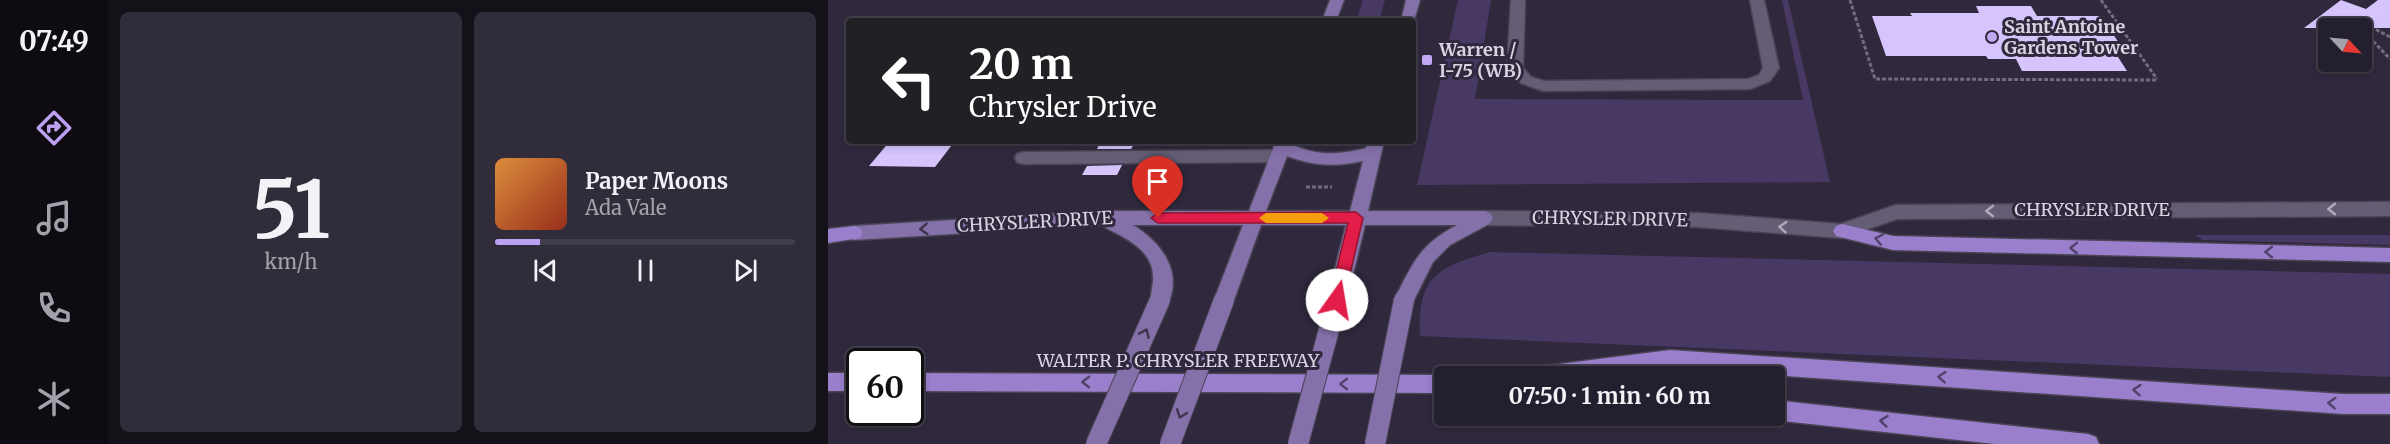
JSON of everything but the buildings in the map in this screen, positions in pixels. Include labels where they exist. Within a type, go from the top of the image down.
[{"type":"highway","points":[[1842,231],[1893,243],[2390,255]]},
{"type":"highway","points":[[828,236],[854,233]]},
{"type":"highway","points":[[1615,366],[1670,359],[1775,366]]},
{"type":"highway","points":[[1785,367],[2343,404],[2390,404]]},
{"type":"highway","points":[[828,382],[846,382]]},
{"type":"highway","name":"WALTER P. CHRYSLER FREEWAY","points":[[924,382],[1434,384]]},
{"type":"highway","points":[[1785,411],[2088,444]]},
{"type":"main road","points":[[1330,18],[1337,0]]},
{"type":"main road","points":[[1409,18],[1413,0]]},
{"type":"main road","points":[[1170,444],[1282,148],[1322,161],[1347,160],[1375,147]]},
{"type":"main road","points":[[1298,444],[1375,147]]},
{"type":"main road","points":[[1096,444],[1160,300],[1163,275],[1156,256],[1145,244],[1121,225],[1097,218]]},
{"type":"main road","name":"CHRYSLER DRIVE","points":[[854,233],[1097,218],[1484,218]]},
{"type":"main road","points":[[1374,444],[1404,300],[1426,257],[1444,240],[1484,218]]},
{"type":"street","points":[[1518,0],[1515,69],[1526,80],[1543,86],[1750,84],[1765,78],[1771,68],[1757,0]]},
{"type":"street","points":[[1023,158],[1282,148]]},
{"type":"street","name":"CHRYSLER DRIVE","points":[[1484,218],[1698,220],[1842,231],[1896,212],[2390,209]]},
{"type":"street","name":"CHRYSLER DRIVE","points":[[828,227],[854,233]]},
{"type":"path","points":[[1850,0],[1875,79],[2157,80],[2101,0]]},
{"type":"path","points":[[2390,37],[2375,29],[2368,29],[2372,40],[2390,59]]},
{"type":"path","points":[[1306,187],[1332,188]]},
{"type":"shaded area","points":[[1363,0],[1385,0],[1380,18],[1357,18]]},
{"type":"shaded area","points":[[1458,0],[1491,0],[1475,99],[1803,100],[1782,0],[1788,0],[1830,182],[1417,185]]},
{"type":"shaded area","points":[[2195,235],[2390,235],[2390,245],[2203,240]]},
{"type":"shaded area","points":[[1490,252],[2390,274],[2390,377],[1420,336],[1423,299],[1434,277],[1456,263]]},
{"type":"slow traffic","points":[[1266,218],[1322,218]]},
{"type":"place","name":"Saint Antoine Gardens Tower","points":[[1992,37]]},
{"type":"place","name":"Warren / I-75 (WB)","points":[[1427,60]]},
{"type":"route","points":[[1158,218],[1356,218],[1337,300]]}]
